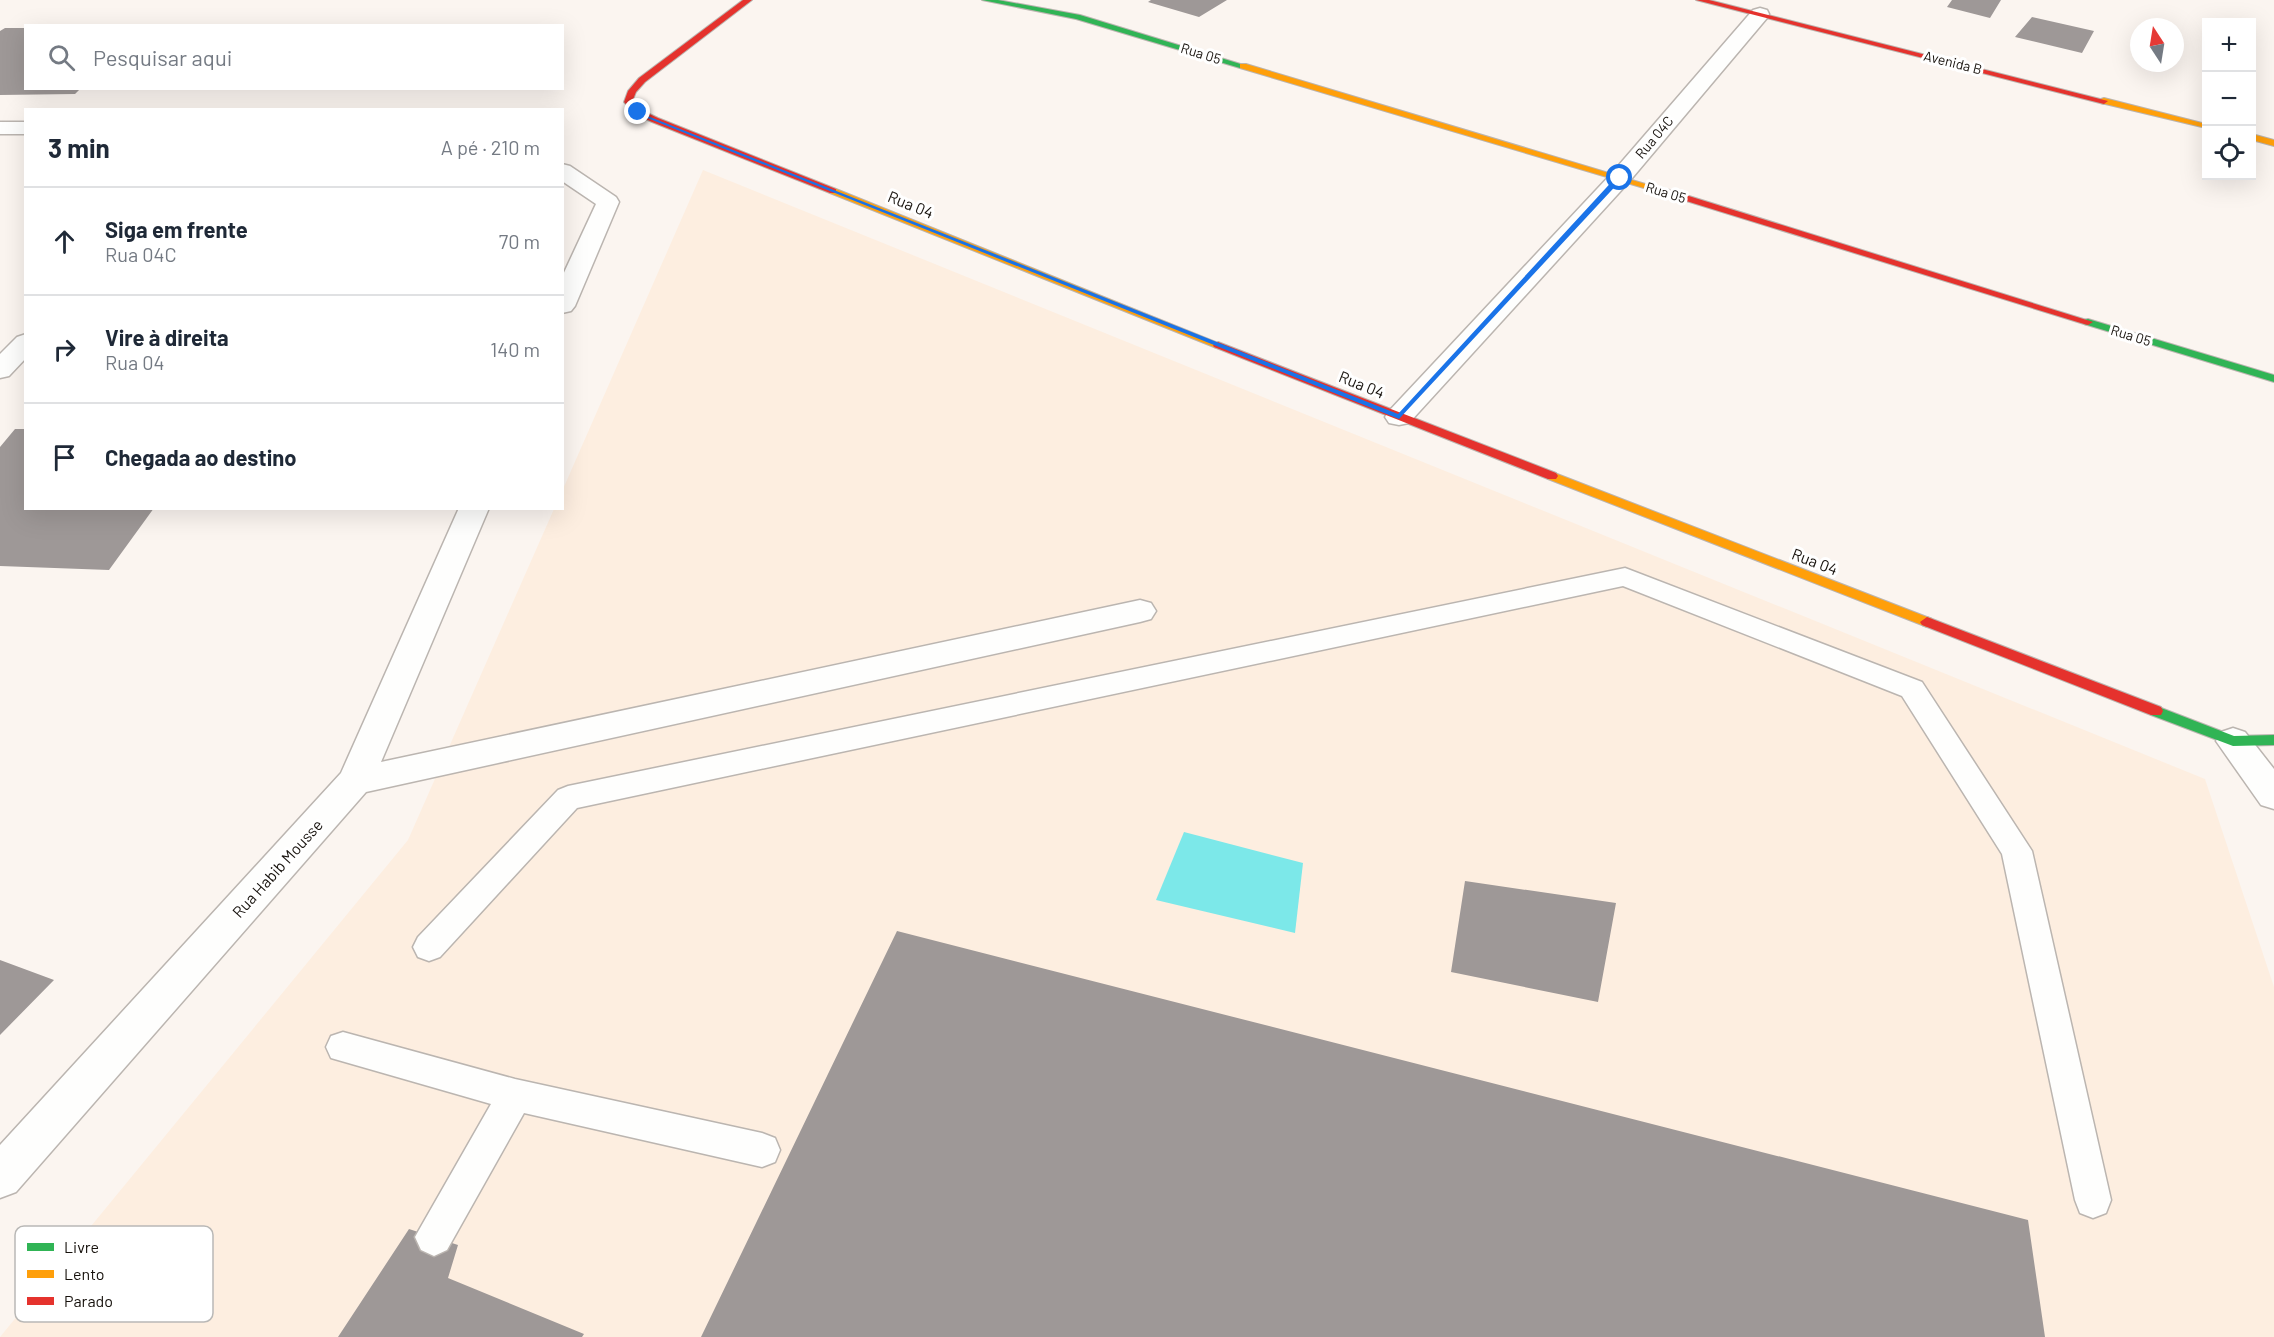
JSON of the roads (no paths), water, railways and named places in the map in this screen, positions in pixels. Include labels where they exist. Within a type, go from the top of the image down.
[{"type":"street","name":"Rua 04","points":[[748,0],[642,80],[632,91],[628,102],[638,112],[655,120],[1399,417],[2233,741],[2274,741]]},
{"type":"street","name":"Rua 05","points":[[986,0],[1077,16],[1620,178],[2274,379]]},
{"type":"street","name":"Avenida B","points":[[1700,0],[1763,6],[2202,125]]},
{"type":"street","name":"Rua 04C","points":[[1399,417],[1620,178],[1763,6]]},
{"type":"street","points":[[0,128],[24,128]]},
{"type":"street","points":[[2256,138],[2274,142]]},
{"type":"street","points":[[564,172],[608,202],[564,301]]},
{"type":"street","points":[[0,370],[24,344]]},
{"type":"street","name":"Rua Habib Mousse","points":[[0,1177],[355,781],[473,510]]},
{"type":"street","points":[[355,781],[1140,611]]},
{"type":"street","points":[[2233,741],[2274,795]]},
{"type":"lane","points":[[429,947],[568,798],[1625,577],[1912,689],[2017,851],[2093,1200]]},
{"type":"lane","points":[[343,1047],[514,1095],[762,1150]]},
{"type":"lane","points":[[434,1237],[514,1095]]},
{"type":"water","points":[[1184,832],[1303,863],[1295,933],[1156,900]]}]
